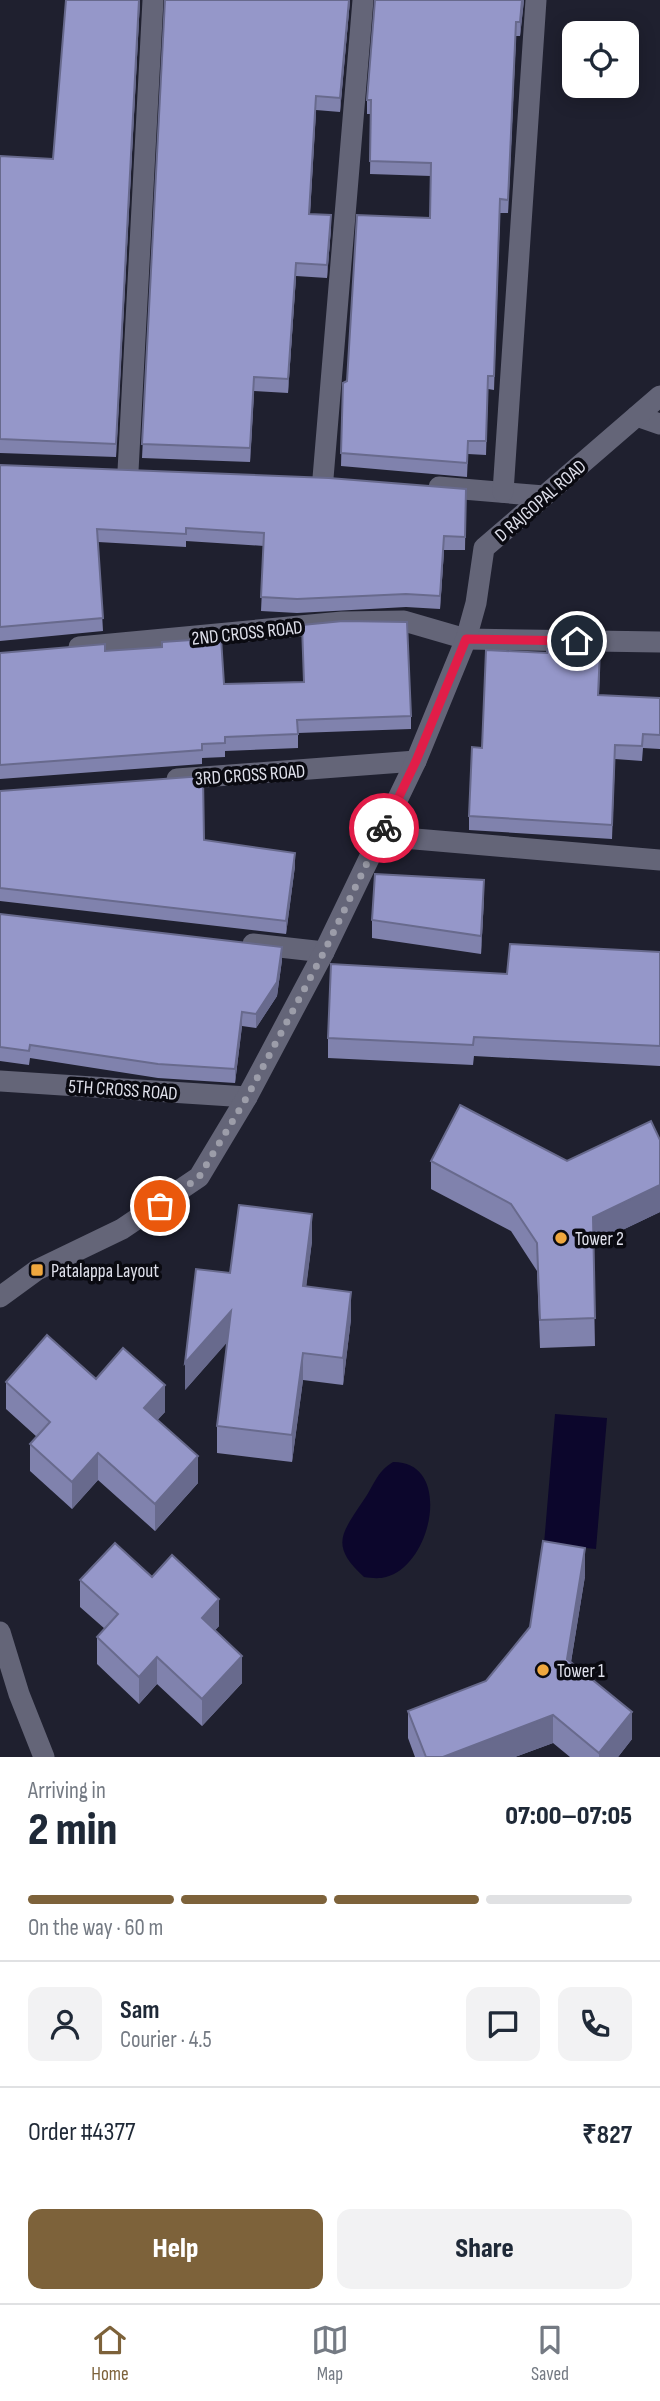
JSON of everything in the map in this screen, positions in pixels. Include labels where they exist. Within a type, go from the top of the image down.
[{"type":"street","points":[[128,471],[153,0]]},
{"type":"street","points":[[350,480],[316,478],[363,0]]},
{"type":"street","points":[[503,492],[536,0]]},
{"type":"street","name":"D RAJGOPAL ROAD","points":[[0,1297],[37,1270],[141,1218],[199,1177],[247,1097],[324,952],[416,761],[466,639],[476,603],[484,548],[660,396]]},
{"type":"street","points":[[637,416],[660,424]]},
{"type":"street","points":[[102,470],[156,472]]},
{"type":"street","points":[[419,486],[544,496]]},
{"type":"street","name":"2ND CROSS ROAD","points":[[53,649],[342,622],[404,621],[466,639],[660,642]]},
{"type":"street","name":"3RD CROSS ROAD","points":[[152,781],[416,761]]},
{"type":"street","points":[[380,835],[660,860]]},
{"type":"street","points":[[229,941],[324,952]]},
{"type":"street","name":"5TH CROSS ROAD","points":[[0,1081],[247,1097]]},
{"type":"street","points":[[0,1632],[10,1697],[44,1757]]},
{"type":"shaded area","points":[[555,1414],[607,1418],[596,1549],[544,1544]]},
{"type":"shaded area","points":[[393,1462],[412,1466],[424,1478],[430,1495],[430,1515],[425,1535],[415,1554],[402,1569],[383,1578],[364,1577],[346,1557],[342,1540],[349,1522],[376,1480]]},
{"type":"building","points":[[66,0],[139,0],[116,444],[0,439],[0,156],[53,159]]},
{"type":"building","points":[[165,0],[349,0],[340,98],[316,96],[309,214],[331,215],[327,265],[296,263],[288,379],[254,377],[250,448],[142,444]]},
{"type":"building","points":[[375,0],[522,0],[520,22],[516,22],[508,200],[500,199],[494,376],[488,376],[486,441],[468,441],[467,463],[341,453],[343,383],[347,381],[357,215],[430,218],[431,163],[370,161],[371,100],[367,100]]},
{"type":"building","points":[[0,465],[329,478],[466,489],[465,537],[444,536],[440,596],[406,594],[297,599],[261,597],[264,533],[186,528],[186,534],[97,529],[103,618],[0,627]]},
{"type":"building","points":[[343,621],[407,622],[411,716],[297,720],[298,734],[225,737],[225,743],[202,744],[202,750],[0,765],[0,653],[105,644],[105,651],[162,647],[162,642],[221,638],[224,684],[304,682],[302,625]]},
{"type":"building","points":[[547,648],[600,651],[598,695],[660,698],[660,735],[643,734],[642,746],[615,745],[612,825],[469,816],[472,747],[482,748],[486,650],[547,653]]},
{"type":"building","points":[[203,776],[204,840],[295,853],[286,921],[0,888],[0,791]]},
{"type":"building","points":[[375,874],[484,880],[481,936],[372,920]]},
{"type":"building","points":[[0,914],[282,947],[277,982],[256,1014],[242,1012],[235,1069],[158,1064],[30,1045],[29,1051],[0,1047]]},
{"type":"building","points":[[510,944],[660,952],[660,1046],[474,1037],[473,1045],[328,1038],[331,964],[507,974]]},
{"type":"building","name":"Tower 2","points":[[460,1105],[567,1161],[651,1121],[660,1140],[660,1185],[593,1217],[595,1318],[540,1320],[537,1243],[511,1204],[431,1161]]},
{"type":"building","points":[[239,1205],[312,1214],[303,1286],[351,1292],[343,1358],[303,1353],[292,1435],[217,1426],[231,1311],[185,1363],[196,1269],[230,1273]]},
{"type":"building","points":[[47,1335],[96,1379],[123,1348],[165,1385],[144,1408],[198,1456],[155,1504],[98,1453],[72,1482],[30,1444],[50,1422],[6,1382]]},
{"type":"building","name":"Tower 1","points":[[543,1541],[585,1548],[567,1659],[632,1712],[599,1753],[553,1715],[443,1757],[426,1757],[408,1711],[486,1681],[530,1627]]},
{"type":"building","points":[[115,1543],[152,1577],[172,1555],[219,1599],[202,1618],[242,1656],[202,1699],[157,1657],[139,1677],[97,1637],[118,1614],[80,1580]]},
{"type":"way so far","points":[[160,1206],[199,1177],[247,1097],[324,952],[384,828]]},
{"type":"place","name":"Tower 2","points":[[561,1238]]},
{"type":"place","name":"Patalappa Layout","points":[[37,1270]]},
{"type":"place","name":"Tower 1","points":[[543,1670]]},
{"type":"route","points":[[384,828],[416,761],[466,639],[577,641]]}]
